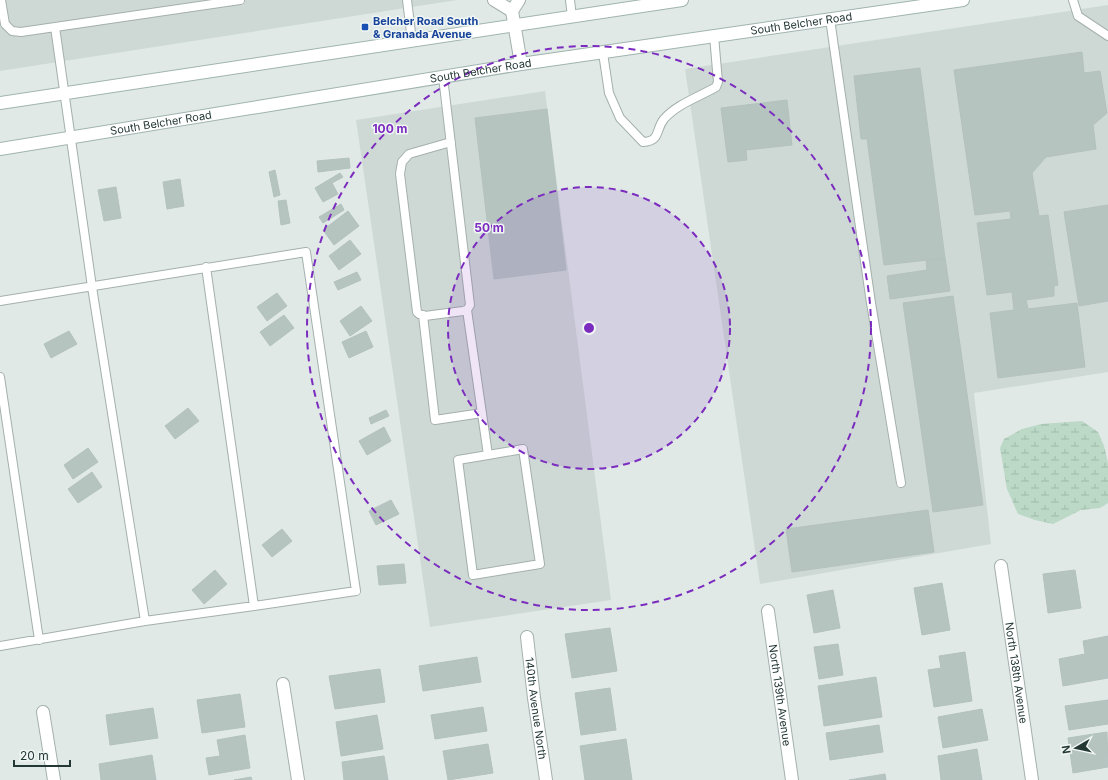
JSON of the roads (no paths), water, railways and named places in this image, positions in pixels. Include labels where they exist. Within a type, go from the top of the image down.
[{"type":"main road","points":[[494,0],[512,11]]},
{"type":"main road","points":[[519,0],[512,11],[521,64]]},
{"type":"main road","points":[[0,103],[682,0]]},
{"type":"main road","name":"South Belcher Road","points":[[0,149],[521,64],[963,0]]},
{"type":"main road","name":"North 138th Avenue","points":[[1001,566],[1032,780]]},
{"type":"main road","name":"North 139th Avenue","points":[[768,611],[792,780]]},
{"type":"main road","name":"140th Avenue North","points":[[527,637],[546,780]]},
{"type":"main road","points":[[283,684],[298,780]]},
{"type":"main road","points":[[43,712],[54,780]]},
{"type":"lane","points":[[1,0],[5,24],[12,31],[21,32],[240,0]]},
{"type":"lane","points":[[407,0],[412,41]]},
{"type":"lane","points":[[570,0],[572,17]]},
{"type":"lane","points":[[1073,0],[1078,16],[1108,36]]},
{"type":"lane","points":[[830,19],[871,303],[901,483]]},
{"type":"lane","points":[[56,27],[64,94],[92,287],[145,620]]},
{"type":"lane","points":[[603,52],[609,92],[620,118],[643,142],[650,142],[655,139],[663,120],[682,104],[716,86],[718,82],[714,36]]},
{"type":"lane","points":[[443,77],[452,142],[471,301],[467,310],[463,312],[423,315],[417,312],[400,174],[402,162],[409,154],[452,142]]},
{"type":"lane","points":[[0,301],[306,252],[356,591],[145,620],[0,646]]},
{"type":"lane","points":[[206,267],[254,606]]},
{"type":"lane","points":[[467,310],[488,455]]},
{"type":"lane","points":[[423,315],[435,420],[482,414]]},
{"type":"lane","points":[[0,377],[38,640]]},
{"type":"lane","points":[[523,449],[540,564],[473,575],[458,460],[488,455],[523,449]]},
{"type":"place","name":"Belcher Road South & Granada Avenue","points":[[365,27]]}]
